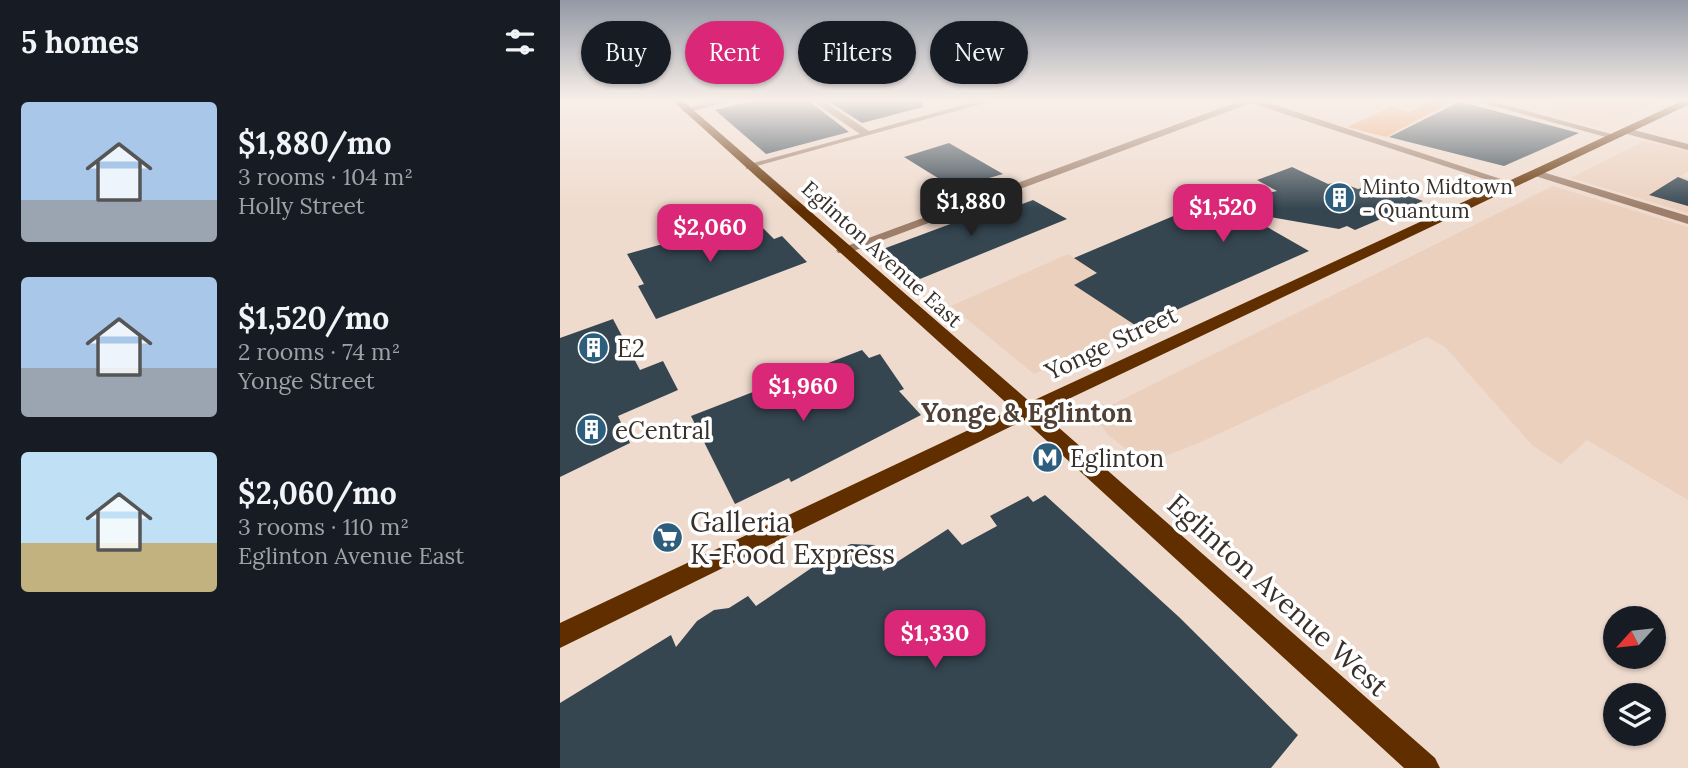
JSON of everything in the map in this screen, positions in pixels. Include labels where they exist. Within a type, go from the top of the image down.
[{"type":"main road","name":"Eglinton Avenue East","points":[[717,137],[1027,412]]},
{"type":"main road","name":"Yonge Street","points":[[560,636],[1611,137]]},
{"type":"main road","name":"Eglinton Avenue West","points":[[1027,412],[1425,768]]},
{"type":"street","points":[[750,167],[857,137]]},
{"type":"street","points":[[843,250],[1153,137]]},
{"type":"street","points":[[1363,137],[1510,184]]},
{"type":"street","points":[[1649,137],[1688,147]]},
{"type":"street","points":[[1536,173],[1688,220]]},
{"type":"shaded area","points":[[1644,141],[1688,151],[1688,171],[1679,177],[1688,178],[1688,213],[1571,178]]},
{"type":"shaded area","points":[[1553,186],[1688,227],[1688,500],[1587,440],[1561,464],[1533,446],[1445,347],[1427,337],[1201,442],[1145,464],[1108,435],[1093,414]]},
{"type":"shaded area","points":[[1068,254],[1165,315],[1034,374],[951,306]]},
{"type":"building","points":[[746,137],[831,137],[766,154]]},
{"type":"building","points":[[1389,137],[1570,137],[1504,166]]},
{"type":"building","points":[[949,143],[1003,174],[954,188],[904,157]]},
{"type":"building","points":[[1292,167],[1328,184],[1339,182],[1358,189],[1377,184],[1423,201],[1355,230],[1347,226],[1339,229],[1241,212],[1309,251],[1138,327],[1074,285],[1097,273],[1074,258],[1216,198],[1224,203],[1277,191],[1257,180]]},
{"type":"building","points":[[1678,177],[1688,181],[1688,206],[1649,195]]},
{"type":"building","points":[[1033,200],[1067,219],[920,279],[883,249],[972,216],[978,220]]},
{"type":"building","points":[[749,214],[774,239],[782,236],[807,262],[656,319],[638,286],[644,284],[627,254],[713,230],[710,226]]},
{"type":"building","name":"eCentral","points":[[613,319],[640,370],[663,361],[678,390],[618,416],[630,443],[560,477],[560,338]]},
{"type":"building","points":[[862,350],[869,358],[880,354],[904,389],[899,391],[921,415],[791,482],[789,478],[735,504],[691,416]]},
{"type":"building","points":[[1045,495],[1179,617],[1298,735],[1271,768],[560,768],[560,703],[671,635],[676,647],[697,621],[714,610],[729,608],[748,596],[756,606],[839,549],[851,544],[875,545],[883,571],[948,529],[962,545],[997,526],[990,516],[1028,496],[1033,502]]},
{"type":"place","name":"Minto Midtown - Quantum","points":[[1339,198]]},
{"type":"place","name":"E2","points":[[594,348]]},
{"type":"place","name":"eCentral","points":[[592,430]]},
{"type":"place","name":"Eglinton","points":[[1047,458]]},
{"type":"place","name":"Galleria K-Food Express","points":[[667,538]]},
{"type":"district","name":"Yonge & Eglinton","points":[[1027,412]]}]
